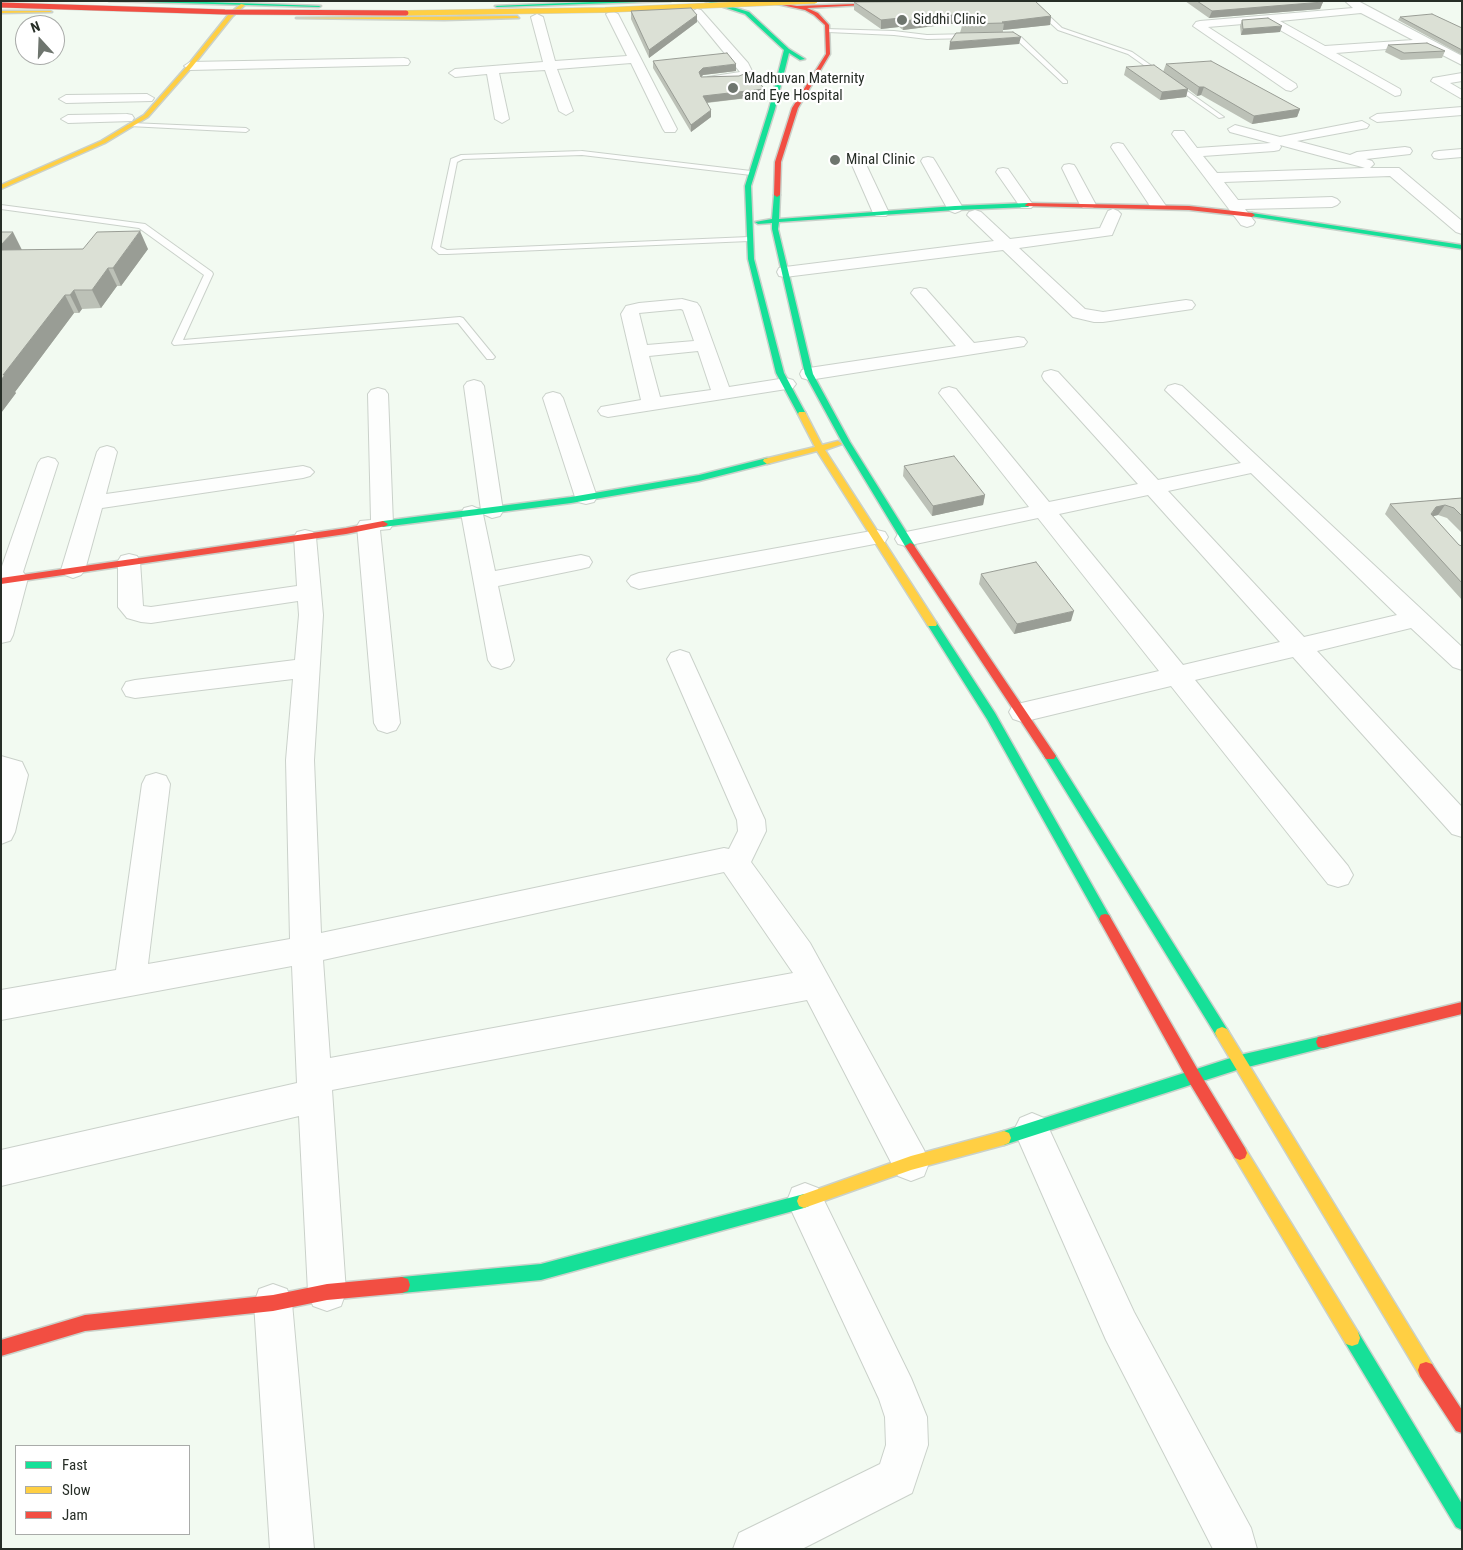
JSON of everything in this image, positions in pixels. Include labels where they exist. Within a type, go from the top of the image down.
[{"type":"street","points":[[111,1],[357,19],[618,2],[669,1]]},
{"type":"street","points":[[707,1],[747,13],[787,50],[806,62],[816,74]]},
{"type":"street","points":[[765,1],[806,9],[816,14],[827,25],[828,30],[828,54],[794,110],[778,162],[775,225],[809,374],[846,442],[906,539],[1022,712],[1240,1062],[1444,1400],[1462,1425]]},
{"type":"street","points":[[1,6],[225,12],[408,13],[605,10],[816,1]]},
{"type":"street","points":[[1,12],[223,8],[243,5],[488,4],[612,14],[941,1]]},
{"type":"street","points":[[1291,87],[1199,26],[1200,24],[1204,22],[1356,11],[1355,5]]},
{"type":"street","points":[[1355,5],[1462,60]]},
{"type":"street","points":[[1,180],[150,112],[205,48],[223,8]]},
{"type":"street","points":[[1,187],[95,146],[129,122],[223,8]]},
{"type":"street","points":[[538,8],[550,66],[566,111]]},
{"type":"street","points":[[697,12],[748,73],[739,77],[707,80]]},
{"type":"street","points":[[612,14],[670,129]]},
{"type":"street","points":[[1267,18],[1396,92]]},
{"type":"street","points":[[1324,50],[1426,43]]},
{"type":"street","points":[[205,48],[225,47]]},
{"type":"street","points":[[787,50],[772,109],[748,186],[751,259],[777,367],[820,449],[991,716],[1194,1077],[1462,1522]]},
{"type":"street","points":[[455,74],[634,59]]},
{"type":"street","points":[[190,66],[404,62]]},
{"type":"street","points":[[492,70],[502,119]]},
{"type":"street","points":[[1462,77],[1437,81],[1462,95]]},
{"type":"street","points":[[66,99],[147,98]]},
{"type":"street","points":[[772,109],[794,110]]},
{"type":"street","points":[[1377,118],[1462,111]]},
{"type":"street","points":[[68,119],[129,122]]},
{"type":"street","points":[[1277,140],[1362,125]]},
{"type":"street","points":[[1235,129],[1394,171],[1462,228]]},
{"type":"street","points":[[1179,134],[1240,213],[1462,254]]},
{"type":"street","points":[[1193,152],[1297,145]]},
{"type":"street","points":[[1118,147],[1158,206]]},
{"type":"street","points":[[1342,157],[1405,151]]},
{"type":"street","points":[[1439,155],[1462,153]]},
{"type":"street","points":[[856,158],[881,213]]},
{"type":"street","points":[[928,161],[955,208]]},
{"type":"street","points":[[1069,168],[1088,205]]},
{"type":"street","points":[[1213,178],[1394,171]]},
{"type":"street","points":[[1003,172],[1026,205]]},
{"type":"street","points":[[775,225],[1016,213],[1164,216],[1240,213],[1332,202]]},
{"type":"street","points":[[749,230],[775,225],[881,213],[955,208],[1026,205],[1158,206],[1240,213],[1462,246]]},
{"type":"street","points":[[785,272],[1104,233],[1112,214]]},
{"type":"street","points":[[975,215],[1079,313],[1086,316],[1103,317],[1186,305]]},
{"type":"street","points":[[920,293],[969,349]]},
{"type":"street","points":[[652,404],[630,314],[632,310],[674,304],[691,308],[722,394]]},
{"type":"street","points":[[809,374],[1018,342]]},
{"type":"street","points":[[639,351],[704,345]]},
{"type":"street","points":[[1051,376],[1462,826]]},
{"type":"street","points":[[608,411],[786,384]]},
{"type":"street","points":[[474,386],[485,581],[501,660]]},
{"type":"street","points":[[1175,390],[1462,661]]},
{"type":"street","points":[[949,393],[1338,875]]},
{"type":"street","points":[[378,394],[375,525],[388,723]]},
{"type":"street","points":[[553,398],[586,498]]},
{"type":"street","points":[[9,580],[375,525],[586,498],[699,478],[846,442]]},
{"type":"street","points":[[73,570],[107,452]]},
{"type":"street","points":[[1,635],[9,580],[48,463]]},
{"type":"street","points":[[906,539],[1256,466]]},
{"type":"street","points":[[91,503],[303,472]]},
{"type":"street","points":[[305,537],[311,615],[300,760],[306,950],[327,1292]]},
{"type":"street","points":[[639,581],[877,537]]},
{"type":"street","points":[[129,562],[130,607],[135,612],[141,614],[151,615],[309,592]]},
{"type":"street","points":[[485,581],[581,562]]},
{"type":"street","points":[[1022,712],[1416,619]]},
{"type":"street","points":[[680,660],[750,820],[752,831],[736,864]]},
{"type":"street","points":[[135,688],[307,668]]},
{"type":"street","points":[[1,767],[12,769],[14,774],[1,832]]},
{"type":"street","points":[[130,981],[156,784]]},
{"type":"street","points":[[1,1005],[306,950],[724,860],[736,864],[799,954],[911,1163]]},
{"type":"street","points":[[1,1168],[315,1086],[816,984]]},
{"type":"street","points":[[1,1348],[85,1323],[273,1303],[327,1292],[541,1272],[805,1201],[911,1163],[1032,1130],[1240,1062],[1462,1008]]},
{"type":"street","points":[[1032,1130],[1120,1326],[1236,1549]]},
{"type":"street","points":[[755,1549],[897,1478],[907,1445],[906,1417],[898,1392],[805,1201]]},
{"type":"street","points":[[273,1303],[292,1549]]},
{"type":"lane","points":[[1030,1],[1060,29],[1130,53],[1221,117]]},
{"type":"lane","points":[[828,30],[894,32],[924,37],[977,36]]},
{"type":"lane","points":[[997,36],[1019,38],[1065,82]]},
{"type":"lane","points":[[129,122],[246,130]]},
{"type":"lane","points":[[749,230],[447,252],[442,252],[436,248],[454,161],[461,157],[592,153],[751,173]]},
{"type":"lane","points":[[1,207],[142,226],[210,274],[178,343],[460,320],[490,357]]},
{"type":"building","points":[[1035,1],[1051,16],[1002,22],[1004,23],[962,24],[969,13],[904,21],[900,18],[881,20],[854,2]]},
{"type":"building","points":[[1197,1],[1322,1],[1323,2],[1212,11]]},
{"type":"building","points":[[691,8],[697,15],[649,50],[631,11]]},
{"type":"building","points":[[1432,14],[1462,28],[1462,50],[1400,17]]},
{"type":"building","points":[[1268,18],[1282,26],[1243,29],[1242,20]]},
{"type":"building","points":[[1013,32],[1021,37],[950,42],[956,33]]},
{"type":"building","points":[[1427,43],[1445,51],[1404,53],[1388,45]]},
{"type":"building","points":[[727,53],[736,64],[703,68],[699,72],[701,77],[739,76],[752,71],[764,89],[703,96],[711,110],[691,125],[653,61]]},
{"type":"building","points":[[1211,61],[1300,109],[1254,116],[1204,87],[1199,87],[1166,64]]},
{"type":"building","points":[[1154,65],[1188,89],[1162,92],[1126,67]]},
{"type":"building","points":[[140,231],[113,268],[108,268],[92,290],[74,290],[70,295],[65,295],[1,380],[1,250],[83,249],[97,232]]},
{"type":"building","points":[[1,232],[13,232],[1,245]]},
{"type":"building","points":[[954,456],[985,495],[933,506],[904,466]]},
{"type":"building","points":[[1462,498],[1462,516],[1454,508],[1445,505],[1436,507],[1431,514],[1462,546],[1462,583],[1390,504]]},
{"type":"building","points":[[1036,562],[1074,611],[1017,624],[981,574]]},
{"type":"traffic: fast","points":[[111,1],[319,6]]},
{"type":"traffic: fast","points":[[497,6],[669,1]]},
{"type":"traffic: fast","points":[[707,1],[747,13],[787,50],[802,59]]},
{"type":"traffic: fast","points":[[787,50],[772,109],[748,186],[751,259],[780,373],[802,414]]},
{"type":"traffic: fast","points":[[777,195],[775,229],[809,374],[846,442],[910,546]]},
{"type":"traffic: fast","points":[[758,222],[955,208],[1028,205]]},
{"type":"traffic: fast","points":[[1252,215],[1462,247]]},
{"type":"traffic: fast","points":[[383,524],[571,500],[699,478],[767,461]]},
{"type":"traffic: fast","points":[[932,624],[991,716],[1105,919]]},
{"type":"traffic: fast","points":[[1050,756],[1222,1033]]},
{"type":"traffic: fast","points":[[1004,1138],[1240,1062],[1323,1042]]},
{"type":"traffic: fast","points":[[402,1285],[541,1272],[804,1201]]},
{"type":"traffic: fast","points":[[1352,1338],[1462,1521]]},
{"type":"traffic: slow","points":[[406,13],[605,10],[815,1]]},
{"type":"traffic: slow","points":[[1,187],[103,142],[146,116],[190,66],[230,16],[243,5]]},
{"type":"traffic: slow","points":[[1,12],[50,12]]},
{"type":"traffic: slow","points":[[298,18],[444,19],[517,17]]},
{"type":"traffic: slow","points":[[802,414],[820,449],[932,624]]},
{"type":"traffic: slow","points":[[767,461],[838,444]]},
{"type":"traffic: slow","points":[[1222,1033],[1426,1370]]},
{"type":"traffic: slow","points":[[804,1201],[911,1163],[1004,1138]]},
{"type":"traffic: slow","points":[[1240,1153],[1352,1338]]},
{"type":"traffic: jam","points":[[765,1],[806,9],[816,14],[827,25],[828,54],[795,108],[778,162],[777,195]]},
{"type":"traffic: jam","points":[[798,7],[941,1]]},
{"type":"traffic: jam","points":[[1,5],[225,12],[406,13]]},
{"type":"traffic: jam","points":[[1028,205],[1189,208],[1252,215]]},
{"type":"traffic: jam","points":[[1,581],[383,524]]},
{"type":"traffic: jam","points":[[910,546],[1050,756]]},
{"type":"traffic: jam","points":[[1105,919],[1194,1077],[1240,1153]]},
{"type":"traffic: jam","points":[[1323,1042],[1462,1008]]},
{"type":"traffic: jam","points":[[1,1348],[85,1323],[273,1303],[327,1292],[402,1285]]},
{"type":"traffic: jam","points":[[1426,1370],[1462,1425]]},
{"type":"place","name":"Siddhi Clinic","points":[[902,20]]},
{"type":"place","name":"Madhuvan Maternity and Eye Hospital","points":[[733,88]]},
{"type":"place","name":"Minal Clinic","points":[[835,160]]}]
